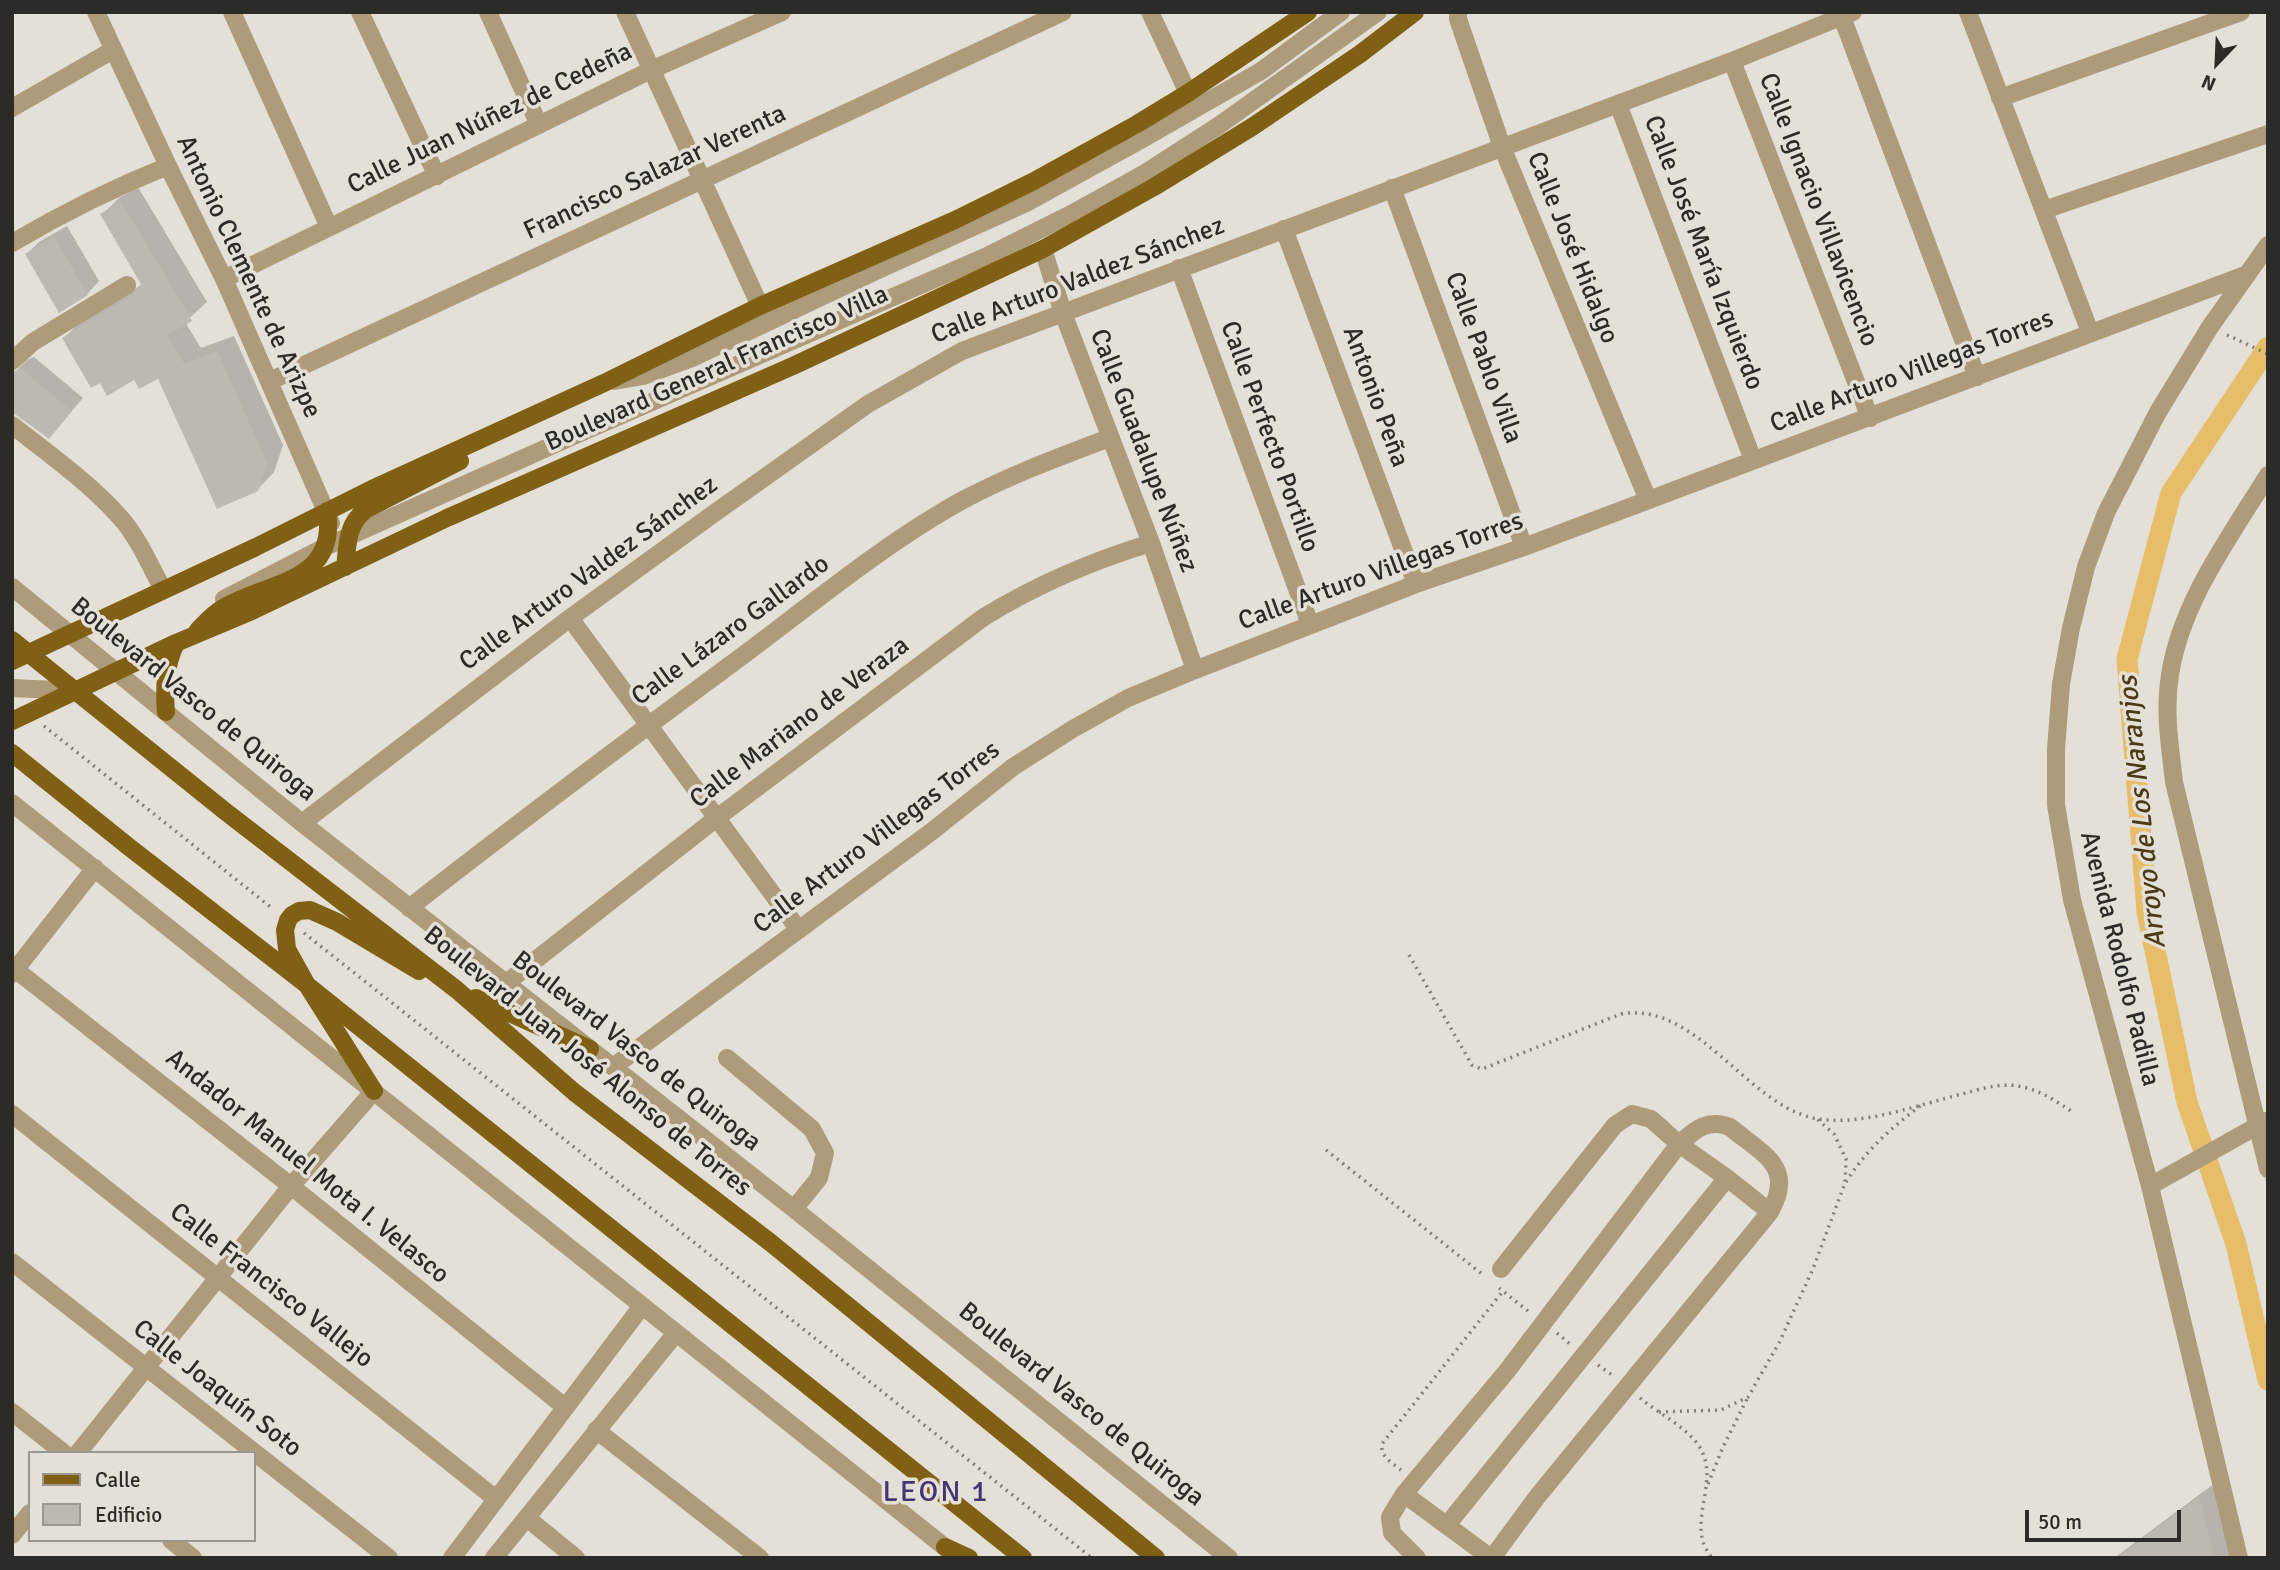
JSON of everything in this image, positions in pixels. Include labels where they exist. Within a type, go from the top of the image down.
[{"type":"main road","name":"Boulevard General Francisco Villa","points":[[12,661],[604,383],[760,306],[955,220],[1034,181],[1188,93],[1308,12]]},
{"type":"main road","name":"Boulevard General Francisco Villa","points":[[20,717],[447,518],[796,365],[1043,249],[1154,187],[1252,127],[1360,54],[1415,12]]},
{"type":"main road","points":[[166,712],[164,688],[167,664],[183,640],[222,609],[296,578],[310,569],[365,510],[509,435],[534,415]]},
{"type":"main road","points":[[327,511],[330,529],[345,567]]},
{"type":"main road","name":"Boulevard Juan José Alonso de Torres","points":[[12,640],[226,812],[457,990],[574,1092],[771,1243],[1156,1558]]},
{"type":"main road","points":[[12,753],[307,985],[1023,1558]]},
{"type":"main road","points":[[374,1091],[307,985],[288,949],[285,930],[288,920],[299,911],[310,910],[321,914],[457,990],[590,1049]]},
{"type":"main road","points":[[947,1554],[969,1558]]},
{"type":"street","name":"Antonio Clemente de Arizpe","points":[[96,12],[167,166],[224,279],[327,511]]},
{"type":"street","points":[[232,12],[329,227]]},
{"type":"street","points":[[360,12],[437,176]]},
{"type":"street","points":[[488,12],[539,125]]},
{"type":"street","points":[[625,12],[760,306]]},
{"type":"street","name":"Calle Juan Núñez de Cedeña","points":[[224,279],[760,17],[782,12]]},
{"type":"street","name":"Francisco Salazar Verenta","points":[[270,381],[1063,12]]},
{"type":"street","points":[[1150,12],[1188,93]]},
{"type":"street","points":[[604,383],[643,376],[692,358],[1026,203],[1261,71],[1341,12]]},
{"type":"street","points":[[337,542],[985,257],[1073,213],[1145,173],[1218,126],[1378,12]]},
{"type":"street","points":[[1968,12],[2090,332]]},
{"type":"street","points":[[2000,98],[2241,12]]},
{"type":"street","name":"Calle José Hidalgo","points":[[1461,15],[1502,147],[1648,500]]},
{"type":"street","points":[[1847,15],[1977,377]]},
{"type":"street","name":"Calle Arturo Valdez Sánchez","points":[[302,823],[570,618],[868,404],[962,351],[1732,61],[1847,15]]},
{"type":"street","points":[[12,108],[113,50]]},
{"type":"street","name":"Calle Ignacio Villavicencio","points":[[1732,61],[1870,418]]},
{"type":"street","name":"Calle José María Izquierdo","points":[[1618,104],[1753,460]]},
{"type":"street","points":[[2044,210],[2268,134]]},
{"type":"street","points":[[12,243],[66,211],[167,166]]},
{"type":"street","name":"Calle Pablo Villa","points":[[1392,188],[1524,547]]},
{"type":"street","name":"Antonio Peña","points":[[1284,229],[1416,584]]},
{"type":"street","name":"Avenida Rodolfo Padilla","points":[[2238,1558],[2150,1186],[2072,900],[2056,805],[2056,749],[2061,684],[2071,628],[2086,566],[2106,513],[2158,412],[2210,327],[2268,245]]},
{"type":"street","name":"Calle Guadalupe Núñez","points":[[1043,249],[1063,313],[1151,544],[1195,670]]},
{"type":"street","name":"Calle Perfecto Portillo","points":[[1179,268],[1310,624]]},
{"type":"street","name":"Calle Arturo Villegas Torres","points":[[613,1067],[931,832],[1013,766],[1128,698],[1310,624],[1870,418],[2248,274]]},
{"type":"street","points":[[12,361],[33,342],[127,285]]},
{"type":"street","points":[[12,425],[91,489],[120,517],[136,539],[163,590]]},
{"type":"street","name":"Calle Lázaro Gallardo","points":[[410,908],[648,725],[913,530],[1003,480],[1109,438]]},
{"type":"street","points":[[2268,475],[2214,562],[2193,604],[2177,646],[2170,676],[2167,721],[2174,782],[2262,1123],[2268,1169]]},
{"type":"street","name":"Calle Mariano de Veraza","points":[[505,984],[718,817],[984,617],[1020,594],[1051,579],[1151,544]]},
{"type":"street","name":"Boulevard Vasco de Quiroga","points":[[12,587],[302,823],[794,1209],[1229,1558]]},
{"type":"street","points":[[570,618],[799,930]]},
{"type":"street","points":[[12,688],[77,691]]},
{"type":"street","points":[[12,803],[676,1333],[947,1554]]},
{"type":"street","points":[[14,972],[95,868]]},
{"type":"street","name":"Andador Manuel Mota I. Velasco","points":[[14,972],[291,1186],[565,1407]]},
{"type":"street","points":[[727,1058],[813,1129],[825,1153],[819,1178],[794,1209]]},
{"type":"street","points":[[80,1451],[291,1186],[374,1091]]},
{"type":"street","name":"Calle Francisco Vallejo","points":[[12,1114],[496,1499]]},
{"type":"street","points":[[1501,1269],[1615,1125],[1632,1114],[1651,1119],[1679,1144],[1770,1212]]},
{"type":"street","points":[[1410,1488],[1447,1525],[1491,1558],[1537,1497],[1770,1212],[1778,1198],[1781,1185],[1775,1166],[1730,1126],[1722,1123],[1707,1123],[1679,1144],[1507,1371],[1410,1488],[1390,1517],[1392,1533],[1418,1557]]},
{"type":"street","points":[[2150,1186],[2262,1123]]},
{"type":"street","points":[[1447,1525],[1727,1178]]},
{"type":"street","name":"Calle Joaquín Soto","points":[[12,1262],[252,1451]]},
{"type":"street","points":[[452,1558],[642,1306]]},
{"type":"street","points":[[494,1558],[676,1333]]},
{"type":"street","points":[[12,1412],[61,1451]]},
{"type":"street","points":[[596,1430],[760,1558]]},
{"type":"street","name":"Calle Joaquín Soto","points":[[256,1454],[389,1558]]},
{"type":"street","points":[[12,1535],[28,1515]]},
{"type":"street","points":[[527,1518],[576,1558]]},
{"type":"street","points":[[173,1542],[193,1558]]},
{"type":"path","points":[[2247,345],[2268,354]]},
{"type":"path","points":[[20,717],[288,920],[1093,1558]]},
{"type":"path","points":[[1409,955],[1476,1068],[1482,1069],[1621,1014],[1637,1011],[1673,1021],[1772,1097],[1798,1113],[1816,1119],[1880,1115],[1997,1085],[2023,1086],[2049,1097],[2071,1111]]},
{"type":"path","points":[[1706,1489],[1723,1447],[1779,1343],[1813,1269],[1845,1184],[1873,1146],[1925,1103]]},
{"type":"path","points":[[1816,1119],[1834,1134],[1846,1159],[1845,1184]]},
{"type":"path","points":[[1410,1488],[1382,1452],[1382,1444],[1503,1291]]},
{"type":"path","points":[[1712,1558],[1702,1541],[1701,1520],[1707,1468],[1700,1448],[1683,1427],[1657,1412],[1721,1410],[1748,1397]]},
{"type":"building","points":[[121,202],[192,321],[167,335],[184,364],[217,351],[267,463],[258,491],[217,509],[158,379],[139,389],[134,380],[107,396],[100,383],[91,388],[62,338],[133,295],[141,284],[100,214]]},
{"type":"building","points":[[54,237],[88,295],[59,313],[25,254]]},
{"type":"building","points":[[21,369],[72,411],[49,439],[12,412],[12,372]]},
{"type":"building","points":[[2199,1497],[2214,1558],[2117,1558]]},
{"type":"waterway","name":"Arroyo de Los Naranjos","points":[[2268,347],[2171,493],[2127,659],[2147,912],[2187,1102],[2236,1244],[2268,1380]]},
{"type":"district","name":"LEON 1","points":[[936,1493]]}]
